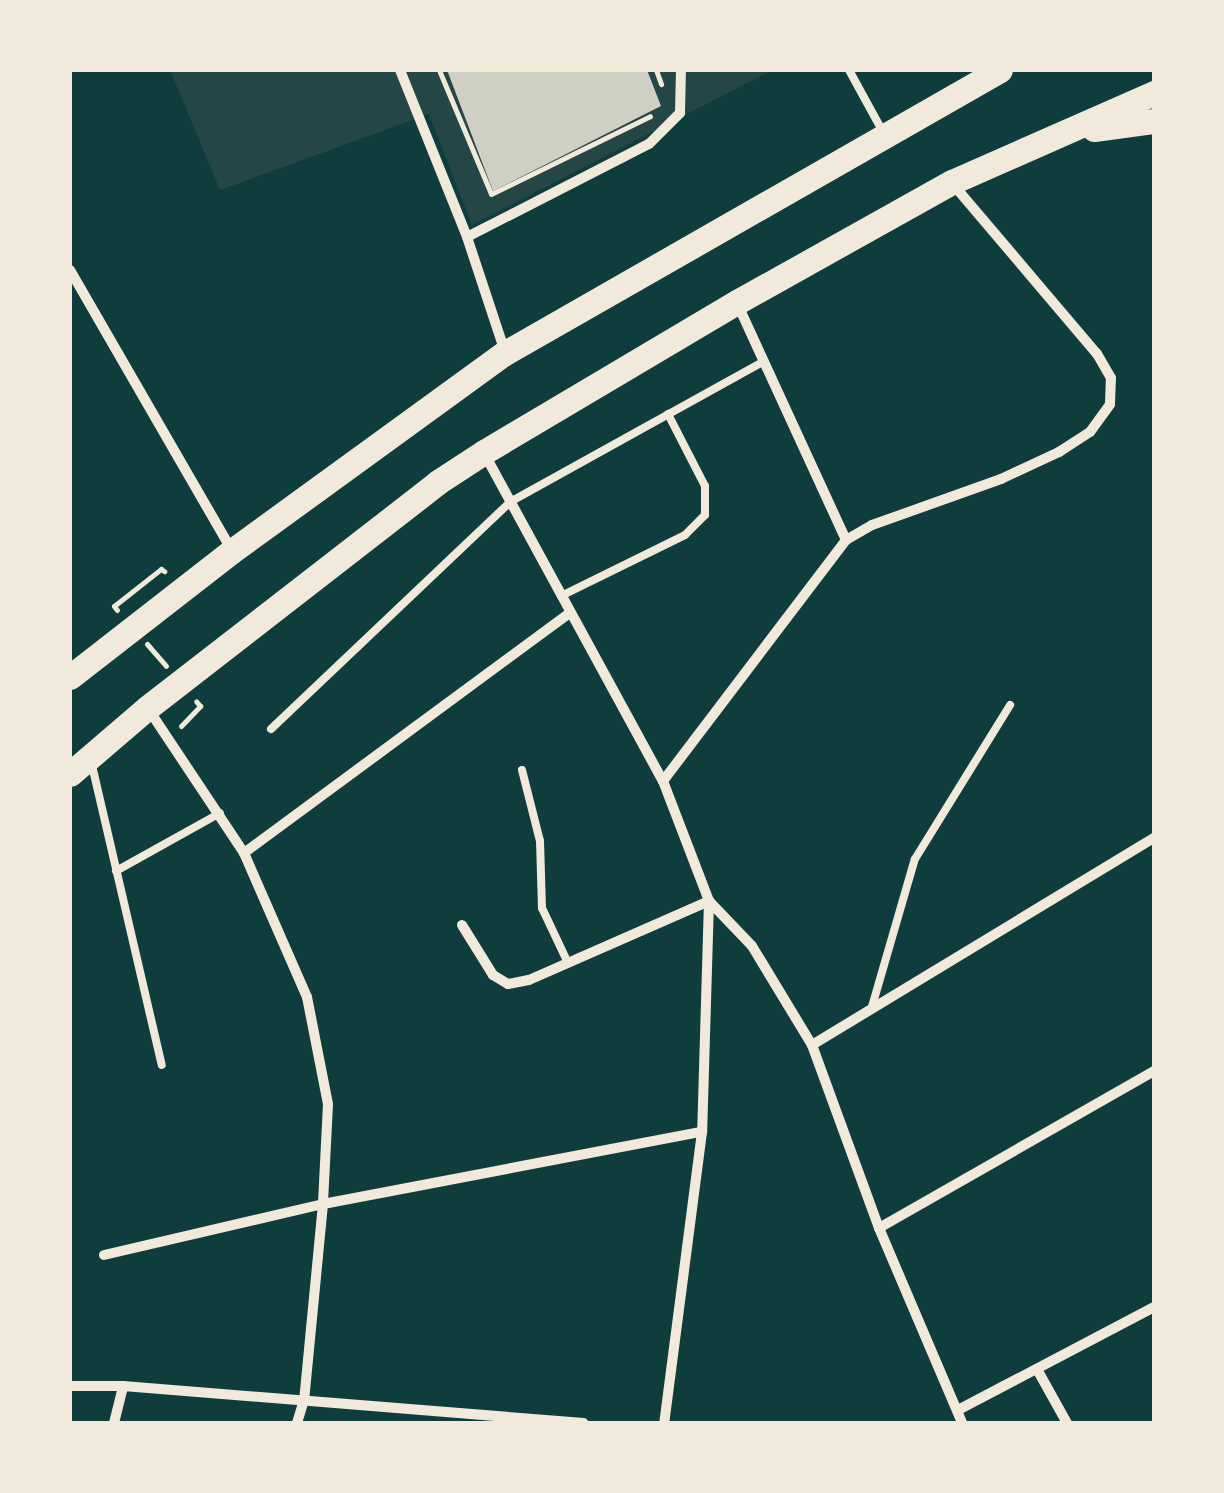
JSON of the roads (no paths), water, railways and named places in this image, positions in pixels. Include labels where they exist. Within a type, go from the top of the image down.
[{"type":"highway","points":[[70,678],[232,550],[505,353],[1000,70]]},
{"type":"highway","points":[[80,765],[147,708],[438,482],[484,452],[737,302],[952,182],[1154,93]]},
{"type":"highway","points":[[1055,136],[1154,121]]},
{"type":"street","points":[[400,70],[467,236],[505,353]]},
{"type":"street","points":[[467,236],[649,144],[680,113],[681,70]]},
{"type":"street","points":[[663,781],[846,540],[872,524],[1001,480],[1059,452],[1090,432],[1110,404],[1110,378],[1098,354],[952,182]]},
{"type":"street","points":[[70,270],[232,550]]},
{"type":"street","points":[[737,302],[846,540]]},
{"type":"street","points":[[484,452],[663,781],[709,901],[702,1132],[664,1423]]},
{"type":"street","points":[[244,853],[570,613]]},
{"type":"street","points":[[147,708],[244,853],[307,997],[328,1104],[324,1204],[304,1400],[297,1423]]},
{"type":"street","points":[[812,1046],[1154,838]]},
{"type":"street","points":[[462,924],[492,975],[508,984],[568,964],[709,901]]},
{"type":"street","points":[[709,901],[752,946],[812,1046],[879,1228],[962,1423]]},
{"type":"street","points":[[879,1228],[1154,1071]]},
{"type":"street","points":[[104,1256],[324,1204],[702,1132]]},
{"type":"street","points":[[958,1410],[1154,1307]]},
{"type":"street","points":[[1038,1371],[1067,1423]]},
{"type":"street","points":[[70,1386],[123,1386],[584,1423]]},
{"type":"street","points":[[114,1423],[123,1386]]},
{"type":"lane","points":[[849,70],[885,136]]},
{"type":"lane","points":[[271,729],[510,502],[764,361]]},
{"type":"lane","points":[[561,596],[686,534],[705,516],[705,486],[668,414]]},
{"type":"lane","points":[[870,1010],[915,860],[1010,705]]},
{"type":"lane","points":[[80,765],[116,870],[162,1065]]},
{"type":"lane","points":[[522,770],[540,842],[542,908],[568,964]]},
{"type":"lane","points":[[116,870],[220,813]]}]
